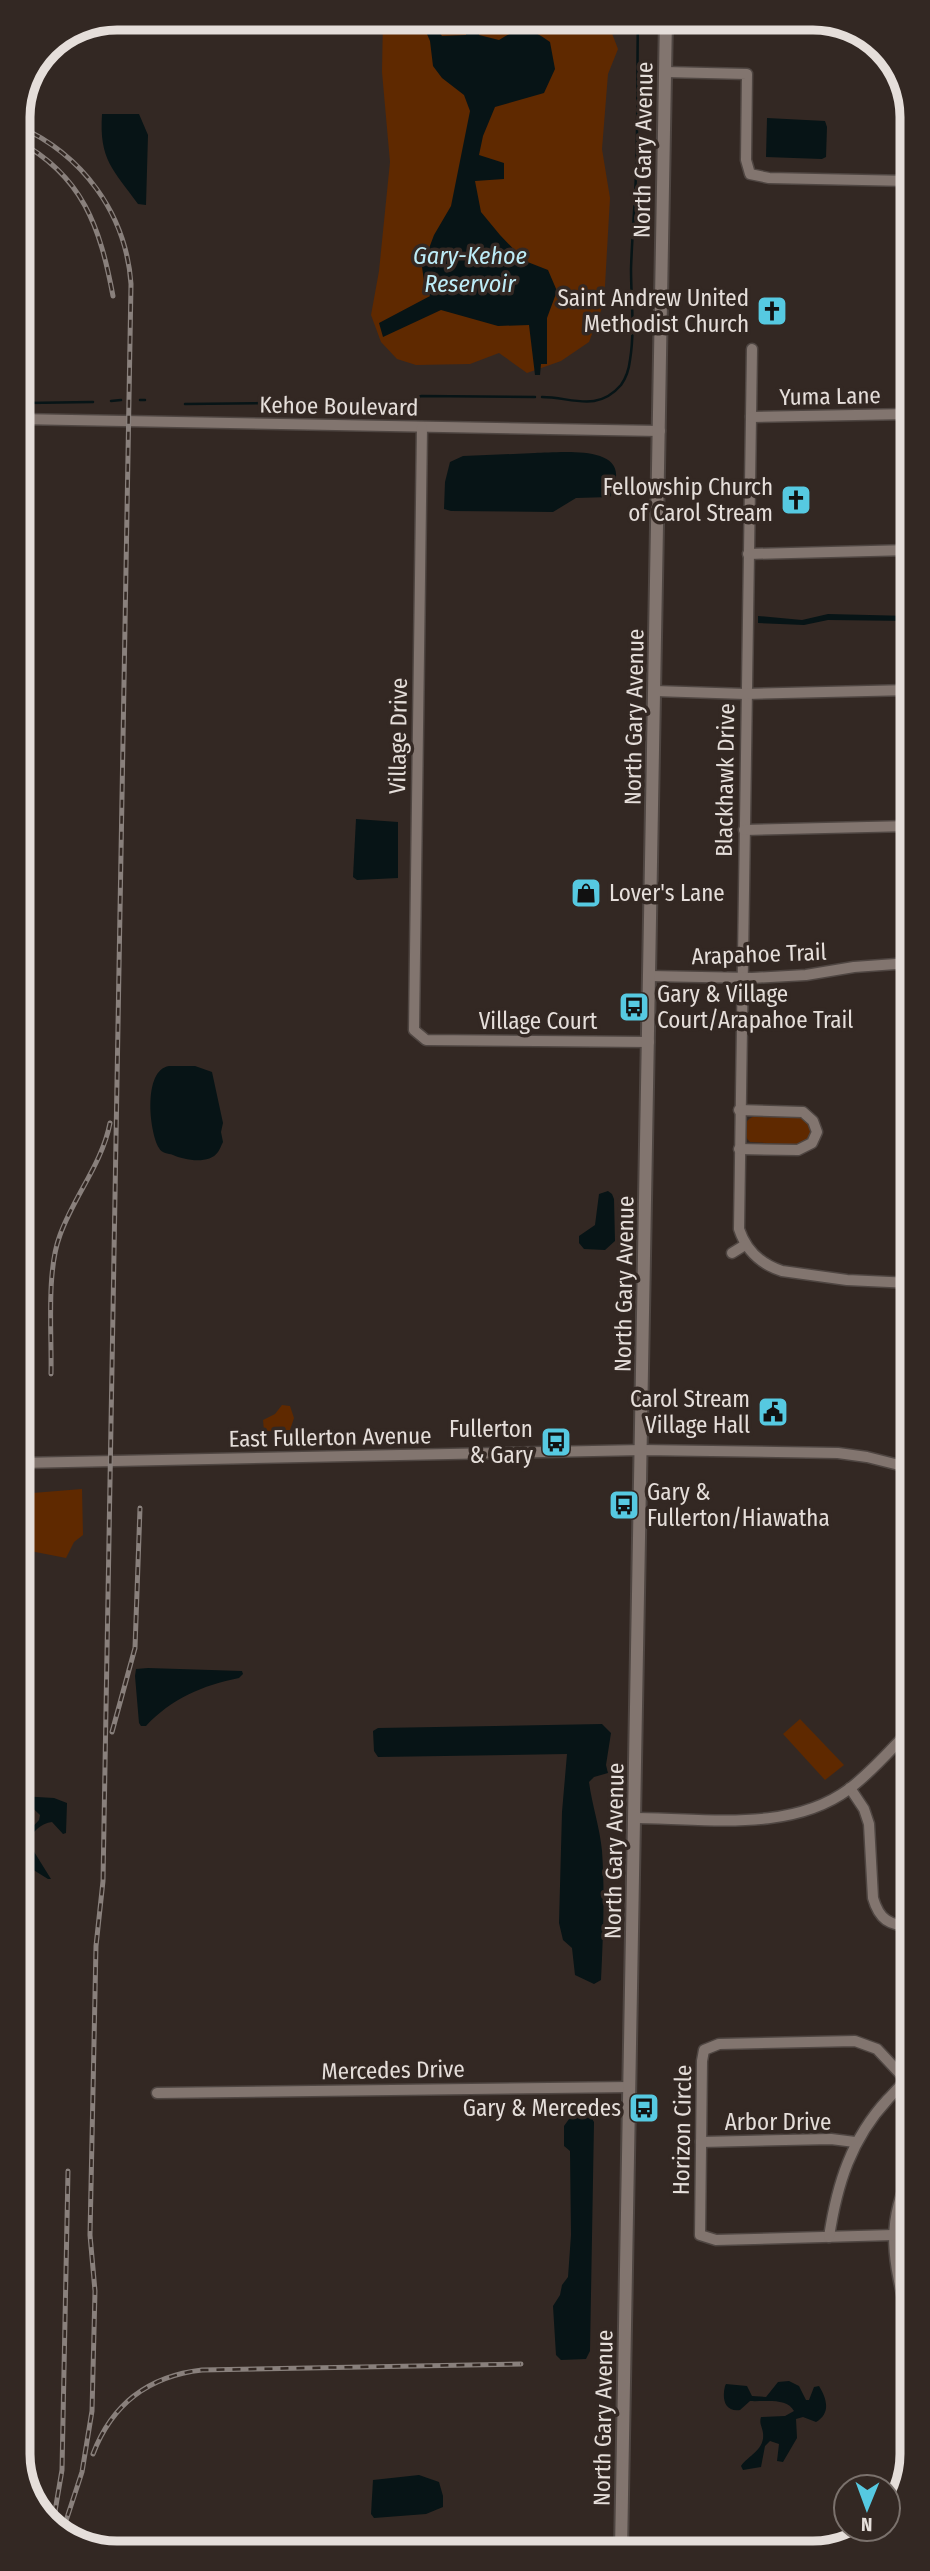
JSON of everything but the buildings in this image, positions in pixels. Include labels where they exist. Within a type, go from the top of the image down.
[{"type":"street","name":"North Gary Avenue","points":[[621,2541],[666,30]]},
{"type":"street","points":[[665,72],[747,74],[746,160],[750,174],[769,178],[900,181]]},
{"type":"street","name":"Blackhawk Drive","points":[[746,1245],[737,1216],[752,349]]},
{"type":"street","name":"Yuma Lane","points":[[751,417],[900,414]]},
{"type":"street","name":"Kehoe Boulevard","points":[[30,419],[660,430]]},
{"type":"street","name":"Village Drive","points":[[422,426],[414,1030],[426,1040]]},
{"type":"street","points":[[748,554],[900,550]]},
{"type":"street","points":[[655,691],[746,694],[900,690]]},
{"type":"street","points":[[744,830],[900,826]]},
{"type":"street","name":"Arapahoe Trail","points":[[650,976],[742,978],[806,975],[854,967],[900,964]]},
{"type":"street","name":"Village Court","points":[[426,1040],[649,1042]]},
{"type":"street","points":[[738,1149],[798,1150],[812,1143],[817,1132],[813,1121],[803,1112],[739,1110]]},
{"type":"street","points":[[732,1252],[746,1245],[757,1258],[782,1271],[854,1281],[900,1283]]},
{"type":"street","name":"East Fullerton Avenue","points":[[30,1463],[642,1450],[838,1453],[900,1465]]},
{"type":"street","points":[[635,1818],[771,1819],[812,1808],[850,1788],[900,1740]]},
{"type":"street","points":[[850,1788],[864,1809],[869,1824],[873,1898],[880,1922],[900,1926]]},
{"type":"street","name":"Horizon Circle","points":[[893,2235],[716,2240],[700,2235],[704,2050],[719,2043],[855,2041],[877,2049],[900,2070]]},
{"type":"street","name":"Mercedes Drive","points":[[157,2093],[630,2087]]},
{"type":"street","points":[[829,2237],[835,2199],[844,2167],[855,2142],[877,2110],[900,2087]]},
{"type":"street","name":"Arbor Drive","points":[[701,2142],[831,2139],[855,2142]]},
{"type":"street","points":[[900,2198],[893,2235],[900,2284]]},
{"type":"shaded area","points":[[383,30],[611,30],[618,49],[608,74],[602,149],[610,198],[604,303],[589,342],[561,361],[527,373],[499,353],[470,364],[416,365],[397,359],[381,342],[371,315],[379,271],[390,162],[382,72]]},
{"type":"shaded area","points":[[755,1116],[800,1117],[809,1121],[813,1132],[810,1140],[801,1145],[750,1142],[744,1128],[747,1121]]},
{"type":"shaded area","points":[[282,1405],[290,1406],[294,1418],[290,1430],[264,1431],[263,1420],[275,1414]]},
{"type":"shaded area","points":[[82,1489],[83,1535],[74,1542],[66,1558],[30,1551],[30,1493]]},
{"type":"shaded area","points":[[800,1719],[844,1765],[825,1780],[783,1734]]},
{"type":"water","name":"Gary-Kehoe Reservoir","points":[[425,30],[438,30],[442,36],[466,35],[466,30],[479,30],[479,35],[499,40],[513,32],[525,30],[550,42],[555,69],[544,93],[495,107],[483,136],[479,155],[504,163],[504,179],[475,181],[481,212],[525,261],[548,270],[557,291],[547,318],[547,364],[541,364],[540,375],[535,375],[529,325],[498,326],[441,310],[383,337],[379,323],[430,296],[425,288],[422,267],[434,235],[451,206],[470,111],[464,95],[442,78],[433,66],[430,41]]},
{"type":"water","points":[[102,114],[139,114],[148,135],[146,205],[138,204],[105,153]]},
{"type":"water","points":[[767,118],[825,121],[826,157],[766,157]]},
{"type":"water","points":[[571,452],[597,455],[608,460],[614,467],[616,477],[610,497],[576,498],[553,512],[444,509],[445,482],[450,462],[463,456]]},
{"type":"water","points":[[828,614],[900,616],[900,621],[828,620],[804,625],[758,623],[758,616],[802,620]]},
{"type":"water","points":[[356,819],[398,822],[398,878],[357,880],[353,877]]},
{"type":"water","points":[[169,1066],[195,1066],[212,1072],[223,1123],[223,1142],[218,1152],[209,1159],[196,1160],[163,1152],[155,1140],[150,1102],[152,1089],[155,1078],[161,1070]]},
{"type":"water","points":[[608,1191],[614,1199],[615,1241],[605,1250],[584,1249],[579,1243],[579,1236],[595,1225],[599,1194]]},
{"type":"water","points":[[136,1669],[242,1671],[243,1674],[239,1678],[188,1694],[166,1708],[146,1726],[141,1726],[135,1676]]},
{"type":"water","points":[[602,1724],[611,1733],[606,1765],[608,1773],[594,1777],[589,1782],[601,1842],[603,1883],[601,1980],[594,1984],[575,1975],[572,1948],[563,1940],[559,1923],[562,1812],[567,1754],[378,1757],[374,1751],[373,1731],[378,1728]]},
{"type":"water","points":[[30,1797],[54,1798],[67,1803],[66,1833],[63,1834],[52,1822],[37,1829],[30,1838],[30,1830],[40,1815],[30,1806]]},
{"type":"water","points":[[30,1845],[51,1879],[30,1868]]},
{"type":"water","points":[[574,2112],[588,2112],[594,2122],[590,2351],[586,2359],[561,2360],[556,2355],[553,2306],[568,2277],[571,2235],[570,2151],[564,2146],[564,2126]]},
{"type":"water","points":[[789,2381],[799,2386],[806,2400],[809,2400],[814,2387],[819,2386],[826,2401],[824,2414],[816,2422],[803,2417],[796,2419],[797,2438],[783,2462],[777,2461],[779,2444],[770,2441],[765,2446],[761,2467],[743,2470],[741,2466],[762,2444],[761,2417],[785,2416],[794,2411],[786,2404],[775,2401],[750,2401],[740,2410],[730,2409],[724,2399],[726,2384],[747,2386],[752,2396],[766,2397],[778,2382]]},
{"type":"water","points":[[419,2475],[439,2482],[443,2507],[426,2514],[374,2518],[371,2514],[373,2480]]},
{"type":"waterway","points":[[542,397],[583,402],[603,399],[621,385],[629,367],[637,154],[638,30]]},
{"type":"waterway","points":[[336,407],[397,409],[421,396],[535,397]]},
{"type":"waterway","points":[[111,401],[121,400]]},
{"type":"waterway","points":[[140,400],[145,400]]},
{"type":"waterway","points":[[30,403],[93,402]]},
{"type":"waterway","points":[[185,404],[275,403],[317,406]]},
{"type":"railway","points":[[30,132],[62,153],[97,189],[120,233],[131,284],[103,1881],[96,1946],[90,2235],[95,2291],[92,2411],[82,2472],[65,2524]]},
{"type":"railway","points":[[30,149],[58,170],[85,206],[102,248],[113,296]]},
{"type":"railway","points":[[51,1374],[51,1285],[56,1250],[66,1221],[101,1152],[110,1123]]},
{"type":"railway","points":[[112,1732],[135,1648],[140,1508]]},
{"type":"railway","points":[[54,2515],[62,2470],[68,2171]]},
{"type":"railway","points":[[93,2454],[111,2421],[135,2395],[149,2386],[183,2373],[202,2370],[521,2364]]},
{"type":"place","name":"Saint Andrew United Methodist Church","points":[[772,311]]},
{"type":"place","name":"Fellowship Church of Carol Stream","points":[[796,500]]},
{"type":"place","name":"Lover's Lane","points":[[586,893]]},
{"type":"place","name":"Gary & Village Court/Arapahoe Trail","points":[[634,1007]]},
{"type":"place","name":"Carol Stream Village Hall","points":[[773,1412]]},
{"type":"place","name":"Fullerton & Gary","points":[[556,1442]]},
{"type":"place","name":"Gary & Fullerton/Hiawatha","points":[[624,1505]]},
{"type":"place","name":"Gary & Mercedes","points":[[644,2108]]}]
